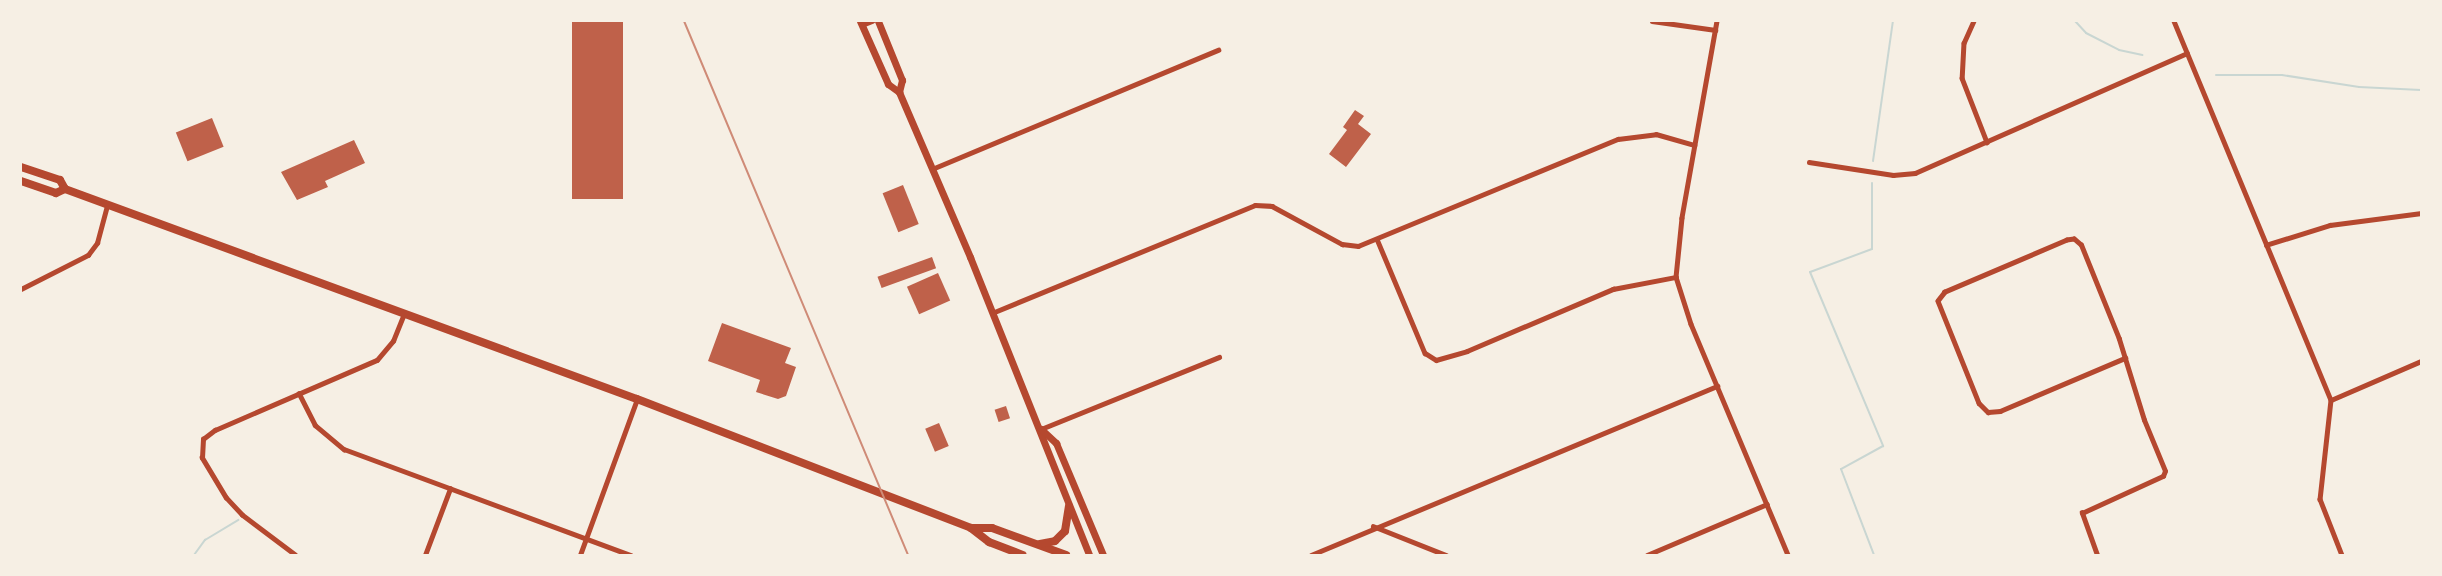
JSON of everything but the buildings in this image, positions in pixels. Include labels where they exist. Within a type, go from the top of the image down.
[{"type":"main road","points":[[878,21],[902,80],[899,92]]},
{"type":"main road","points":[[861,23],[888,84],[899,92],[1041,429],[1044,448],[1089,555]]},
{"type":"main road","points":[[21,167],[60,180],[65,189],[637,399],[971,528],[988,542],[1023,555]]},
{"type":"main road","points":[[21,182],[56,193],[65,189]]},
{"type":"main road","points":[[1041,429],[1056,443],[1103,555]]},
{"type":"main road","points":[[1038,545],[1061,536],[1068,526],[1069,506]]},
{"type":"main road","points":[[971,528],[992,528],[1066,555]]},
{"type":"street","points":[[861,23],[872,21]]},
{"type":"street","points":[[1652,21],[1715,30]]},
{"type":"street","points":[[1717,21],[1694,145],[1676,277],[1717,386],[1788,555]]},
{"type":"street","points":[[1974,21],[1964,43],[1962,78],[1988,142]]},
{"type":"street","points":[[2174,21],[2331,400],[2320,499],[2342,555]]},
{"type":"street","points":[[932,169],[1218,50]]},
{"type":"street","points":[[1809,162],[1893,175],[1916,173],[2187,53]]},
{"type":"street","points":[[992,313],[1255,205],[1272,206],[1293,214],[1342,244],[1358,246],[1618,139],[1656,134],[1694,145]]},
{"type":"street","points":[[21,289],[88,255],[97,243],[108,205]]},
{"type":"street","points":[[2266,245],[2330,225],[2421,213]]},
{"type":"street","points":[[1377,239],[1425,353],[1436,360],[1467,351],[1613,289],[1676,277]]},
{"type":"street","points":[[2097,555],[2082,513],[2165,473],[2144,420],[2125,358],[2084,251],[2074,239],[1951,289],[1938,301],[1979,403],[1988,412],[2000,411],[2125,358]]},
{"type":"street","points":[[295,555],[234,507],[206,465],[200,449],[203,439],[214,430],[377,360],[393,341],[404,314]]},
{"type":"street","points":[[1041,429],[1219,357]]},
{"type":"street","points":[[2331,400],[2421,361]]},
{"type":"street","points":[[1311,555],[1373,526],[1717,386]]},
{"type":"street","points":[[299,393],[315,425],[335,444],[631,555]]},
{"type":"street","points":[[580,555],[637,399]]},
{"type":"street","points":[[425,555],[450,489]]},
{"type":"street","points":[[1647,555],[1767,504]]},
{"type":"street","points":[[1373,526],[1446,555]]},
{"type":"waterway","points":[[1873,161],[1893,21]]},
{"type":"waterway","points":[[2075,21],[2086,33],[2119,50],[2142,55]]},
{"type":"waterway","points":[[2216,75],[2282,75],[2359,87],[2421,90]]},
{"type":"waterway","points":[[1872,183],[1872,249],[1810,272],[1883,446],[1841,469],[1874,555]]},
{"type":"waterway","points":[[194,555],[205,540],[238,520]]},
{"type":"railway","points":[[684,21],[908,555]]}]
